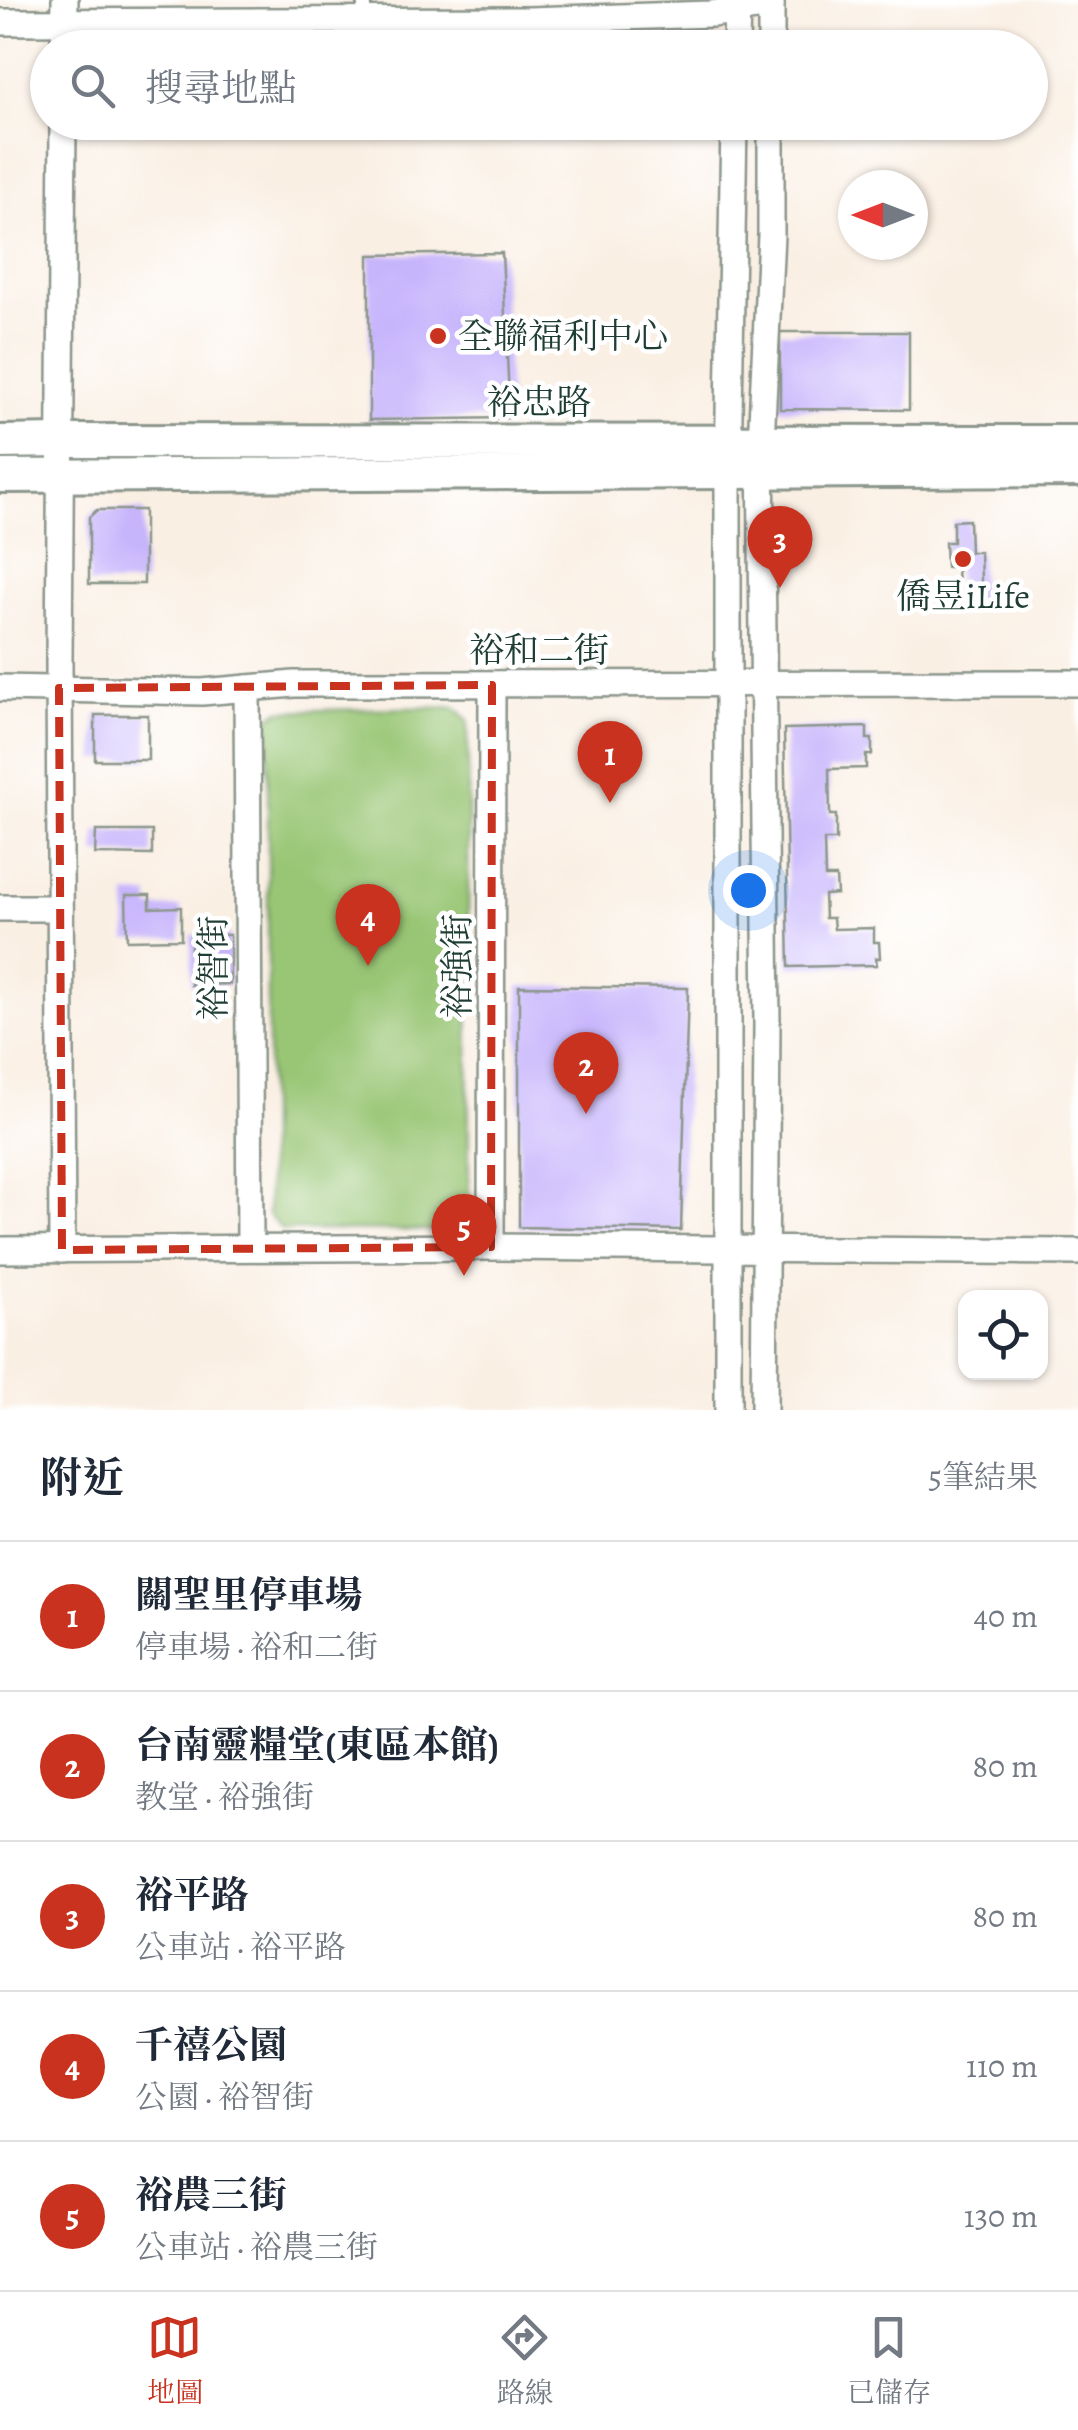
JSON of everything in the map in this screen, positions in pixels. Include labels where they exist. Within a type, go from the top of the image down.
[{"type":"street","points":[[0,22],[65,10],[529,10],[770,3],[771,30]]},
{"type":"street","points":[[62,1250],[58,688],[63,140]]},
{"type":"street","points":[[735,140],[745,458],[764,685],[764,1410]]},
{"type":"street","points":[[728,1410],[729,685],[745,458],[771,234],[771,140]]},
{"type":"street","name":"裕忠路","points":[[0,442],[745,458],[1078,470]]},
{"type":"street","name":"裕忠路","points":[[0,476],[745,458],[1078,442]]},
{"type":"street","name":"裕和二街","points":[[0,688],[202,692],[294,684],[1078,683]]},
{"type":"street","name":"裕強街","points":[[491,1247],[492,686]]},
{"type":"street","name":"裕智街","points":[[247,688],[250,1247]]},
{"type":"street","points":[[0,908],[60,908]]},
{"type":"street","points":[[0,1250],[728,1247],[1078,1252]]},
{"type":"highlighted area","points":[[492,685],[491,1247],[62,1250],[59,688]]},
{"type":"green space","points":[[455,707],[468,720],[469,1212],[454,1231],[282,1230],[268,1215],[268,720],[278,711]]},
{"type":"building","name":"全聯福利中心","points":[[502,253],[510,418],[369,420],[369,255]]},
{"type":"building","points":[[780,332],[909,332],[909,410],[780,409]]},
{"type":"building","points":[[97,510],[144,510],[144,584],[89,584],[89,517]]},
{"type":"building","name":"僑昱iLife","points":[[969,520],[970,552],[980,552],[982,609],[959,609],[957,567],[946,567],[945,542],[953,542],[953,521]]},
{"type":"building","points":[[95,715],[148,715],[148,760],[95,760]]},
{"type":"building","points":[[867,727],[872,755],[866,755],[866,768],[829,769],[830,815],[836,815],[836,840],[824,840],[825,877],[836,877],[837,894],[824,895],[825,918],[833,918],[834,929],[874,928],[880,958],[876,958],[877,965],[789,967],[784,729]]},
{"type":"building","points":[[96,831],[152,831],[152,855],[95,854]]},
{"type":"building","points":[[126,895],[150,895],[150,908],[181,907],[181,939],[127,940]]},
{"type":"building","points":[[191,935],[230,935],[230,984],[191,985]]},
{"type":"building","points":[[519,986],[688,988],[681,1230],[519,1227]]},
{"type":"place","name":"全聯福利中心","points":[[438,336]]},
{"type":"place","name":"僑昱iLife","points":[[963,559]]},
{"type":"place","name":"裕平路","points":[[780,588]]},
{"type":"place","name":"關聖里停車場","points":[[610,803]]},
{"type":"place","name":"千禧公園","points":[[368,966]]},
{"type":"place","name":"台南靈糧堂(東區本館)","points":[[586,1114]]},
{"type":"place","name":"裕農三街","points":[[464,1276]]}]
